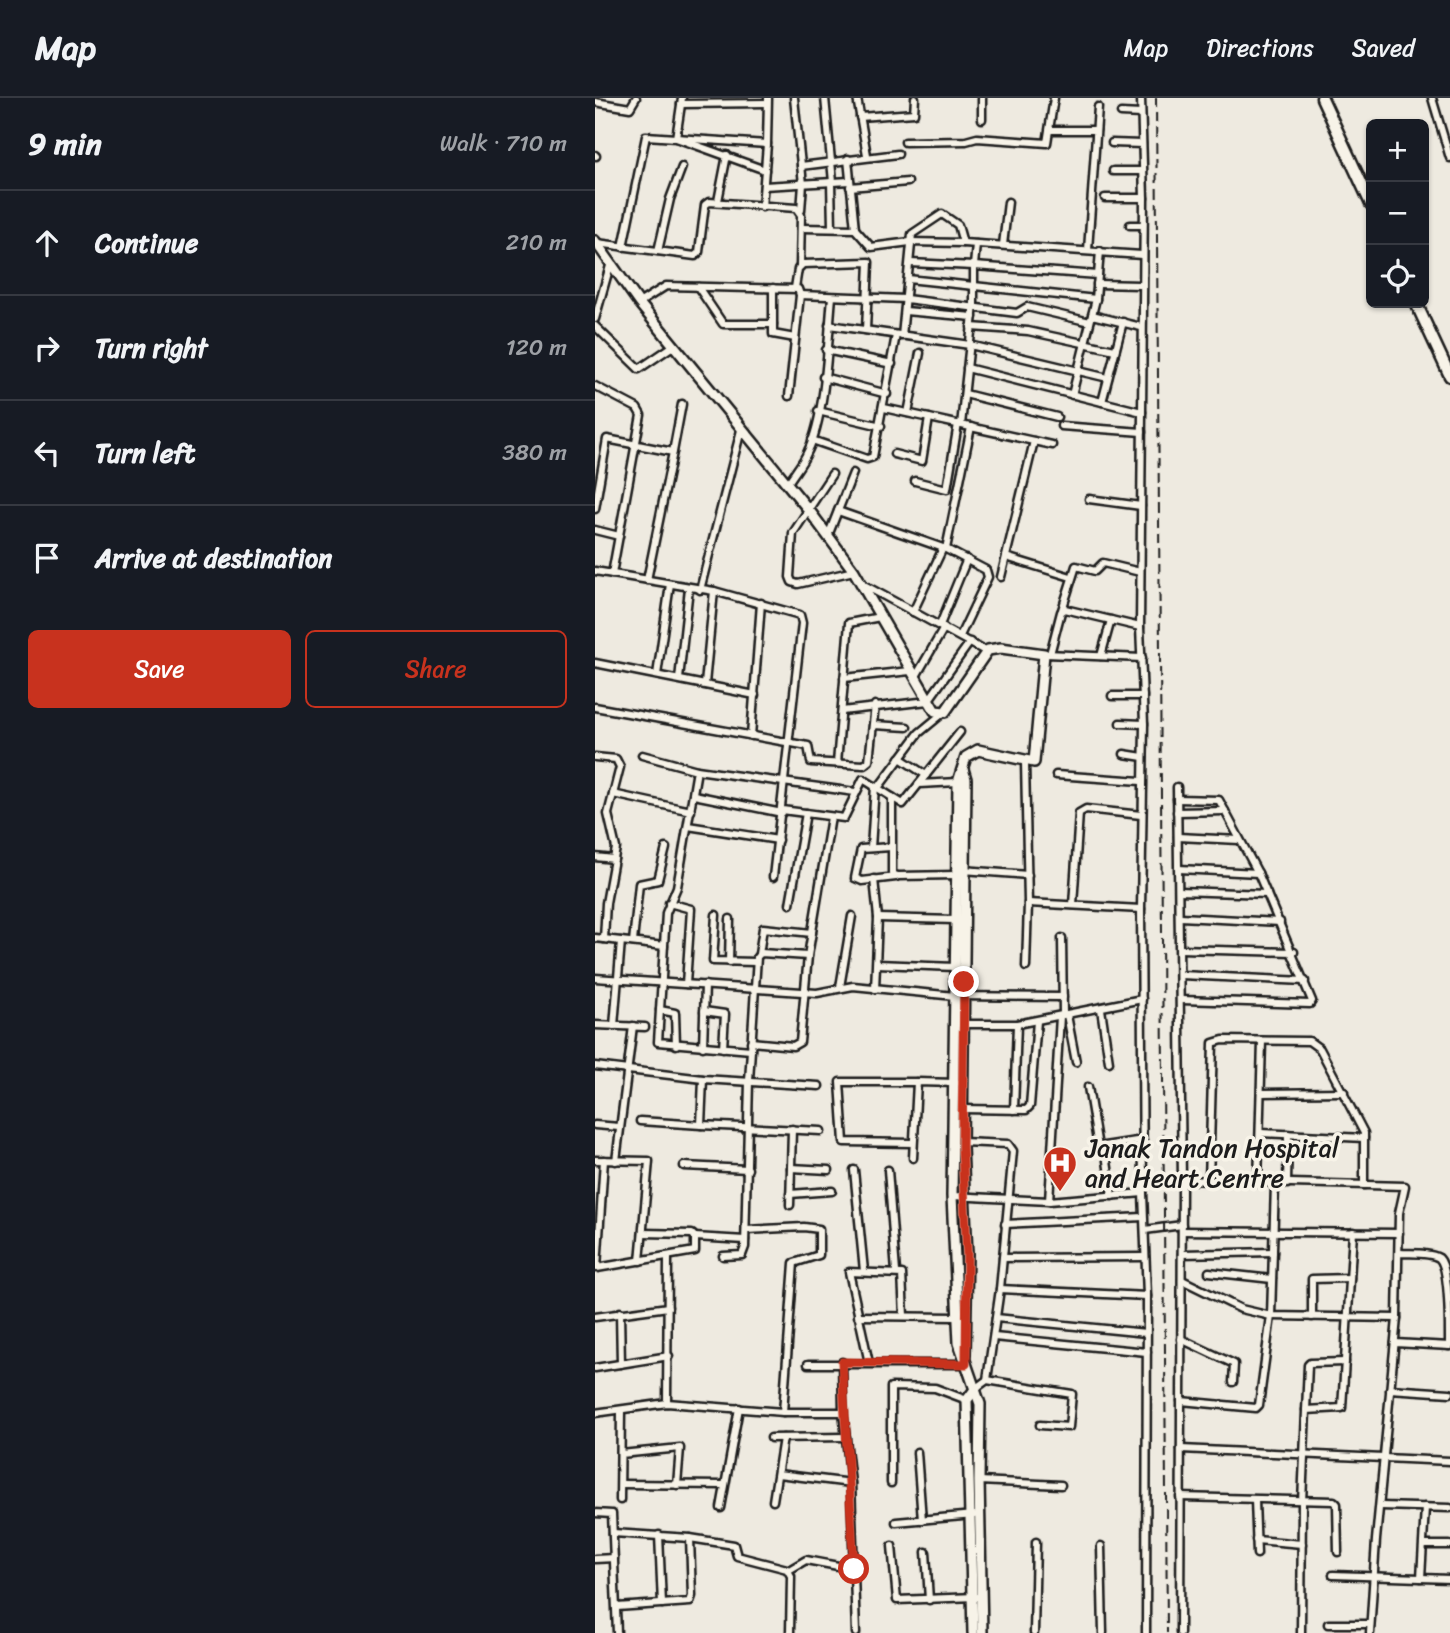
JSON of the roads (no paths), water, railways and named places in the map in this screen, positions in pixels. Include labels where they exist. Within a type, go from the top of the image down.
[{"type":"main road","points":[[1322,98],[1366,193]]},
{"type":"main road","points":[[1418,308],[1450,376]]},
{"type":"street","points":[[595,102],[630,108],[636,98]]},
{"type":"street","points":[[789,396],[800,295],[795,288],[800,266],[803,184],[794,98]]},
{"type":"street","points":[[825,98],[831,162],[832,228]]},
{"type":"street","points":[[857,98],[867,155]]},
{"type":"street","points":[[860,117],[914,113],[915,98]]},
{"type":"street","points":[[982,98],[982,119]]},
{"type":"street","points":[[905,142],[966,142],[977,138],[1046,143],[1053,98]]},
{"type":"street","points":[[1141,98],[1144,198],[1140,285],[1140,627],[1144,724],[1141,909],[1143,1217],[1147,1296],[1146,1633]]},
{"type":"street","points":[[1432,98],[1450,158]]},
{"type":"street","points":[[676,138],[682,101],[767,100],[762,207]]},
{"type":"street","points":[[1088,250],[1098,107]]},
{"type":"street","points":[[1121,113],[1141,114]]},
{"type":"street","points":[[1050,130],[1096,130]]},
{"type":"street","points":[[623,247],[644,139],[648,134],[767,144]]},
{"type":"street","points":[[676,138],[765,170]]},
{"type":"street","points":[[1112,143],[1142,144]]},
{"type":"street","points":[[801,166],[867,155],[898,154]]},
{"type":"street","points":[[718,201],[727,155]]},
{"type":"street","points":[[848,159],[855,229],[871,247],[910,242],[963,243],[1142,255]]},
{"type":"street","points":[[657,251],[682,167]]},
{"type":"street","points":[[1113,171],[1142,171]]},
{"type":"street","points":[[764,186],[832,182],[908,182]]},
{"type":"street","points":[[1105,198],[1144,198]]},
{"type":"street","points":[[596,242],[698,255],[705,205],[718,201],[801,211]]},
{"type":"street","points":[[1003,245],[1008,202]]},
{"type":"street","points":[[812,440],[869,459],[873,457],[905,311],[912,234],[943,214],[958,225],[963,243]]},
{"type":"street","points":[[1130,225],[1143,225]]},
{"type":"street","points":[[801,228],[855,229]]},
{"type":"street","points":[[596,242],[639,303],[741,430],[788,483],[854,571],[912,675],[935,711],[942,714]]},
{"type":"street","points":[[915,481],[947,489],[965,394],[974,305],[976,244]]},
{"type":"street","points":[[1072,395],[1096,299],[1100,251]]},
{"type":"street","points":[[595,319],[611,262]]},
{"type":"street","points":[[800,266],[869,262],[866,330]]},
{"type":"street","points":[[910,263],[1098,275]]},
{"type":"street","points":[[908,279],[1096,299]]},
{"type":"street","points":[[1097,284],[1140,285]]},
{"type":"street","points":[[639,303],[663,286],[795,288]]},
{"type":"street","points":[[698,287],[723,324],[773,324]]},
{"type":"street","points":[[773,288],[775,335],[795,338]]},
{"type":"street","points":[[800,295],[906,299],[974,305],[1017,313],[1027,307],[1141,327]]},
{"type":"street","points":[[788,483],[806,456],[812,440],[823,377],[832,297]]},
{"type":"street","points":[[905,311],[973,317]]},
{"type":"street","points":[[1102,402],[1123,322]]},
{"type":"street","points":[[829,325],[970,345],[1108,378]]},
{"type":"street","points":[[595,326],[639,369],[673,346]]},
{"type":"street","points":[[971,327],[1028,331],[1115,351]]},
{"type":"street","points":[[826,350],[892,364]]},
{"type":"street","points":[[908,413],[920,353]]},
{"type":"street","points":[[967,368],[1142,412]]},
{"type":"street","points":[[823,377],[887,394]]},
{"type":"street","points":[[595,386],[640,411],[612,574]]},
{"type":"street","points":[[965,394],[1057,417]]},
{"type":"street","points":[[647,580],[682,404]]},
{"type":"street","points":[[884,408],[1052,445]]},
{"type":"street","points":[[818,411],[881,426]]},
{"type":"street","points":[[894,454],[922,461],[929,418]]},
{"type":"street","points":[[1061,426],[1142,432]]},
{"type":"street","points":[[913,612],[944,548],[971,427]]},
{"type":"street","points":[[700,590],[741,430]]},
{"type":"street","points":[[595,509],[607,439],[673,452]]},
{"type":"street","points":[[1001,577],[1034,441]]},
{"type":"street","points":[[828,536],[853,473]]},
{"type":"street","points":[[832,474],[793,533],[791,581],[798,584],[854,571]]},
{"type":"street","points":[[1089,499],[1141,506]]},
{"type":"street","points":[[838,511],[944,548],[967,559],[988,575],[960,636]]},
{"type":"street","points":[[595,530],[619,536]]},
{"type":"street","points":[[1006,557],[1071,577]]},
{"type":"street","points":[[912,675],[942,626],[967,559]]},
{"type":"street","points":[[973,1633],[974,1515],[979,1481],[980,1404],[965,1361],[957,1317],[952,1196],[960,996],[958,782],[968,754],[978,750],[1025,762],[1035,760],[1047,654],[1076,566],[1095,571],[1103,563],[1140,572]]},
{"type":"street","points":[[595,571],[714,591],[797,613],[802,618],[790,745],[773,877]]},
{"type":"street","points":[[657,675],[670,584]]},
{"type":"street","points":[[862,584],[985,651],[1001,648],[1047,654],[1142,658]]},
{"type":"street","points":[[679,680],[689,588]]},
{"type":"street","points":[[705,684],[714,591]]},
{"type":"street","points":[[751,736],[761,603]]},
{"type":"street","points":[[1062,610],[1140,627]]},
{"type":"street","points":[[837,763],[849,623],[880,617]]},
{"type":"street","points":[[1101,656],[1111,620]]},
{"type":"street","points":[[842,711],[928,701],[971,642]]},
{"type":"street","points":[[871,848],[876,787],[926,726],[942,714],[985,651]]},
{"type":"street","points":[[595,663],[755,695]]},
{"type":"street","points":[[844,678],[912,675]]},
{"type":"street","points":[[1112,696],[1143,696]]},
{"type":"street","points":[[595,707],[809,747],[811,762],[868,763],[876,705]]},
{"type":"street","points":[[1120,723],[1144,724]]},
{"type":"street","points":[[874,725],[907,727]]},
{"type":"street","points":[[694,795],[782,811],[845,817],[863,779],[905,803],[960,732]]},
{"type":"street","points":[[1124,754],[1143,757]]},
{"type":"street","points":[[642,755],[697,770],[855,792]]},
{"type":"street","points":[[595,757],[618,760],[620,767],[608,820],[616,844],[606,903],[604,939]]},
{"type":"street","points":[[900,758],[926,775]]},
{"type":"street","points":[[1025,762],[1028,875],[1026,967]]},
{"type":"street","points":[[960,996],[955,967],[955,919],[966,779],[963,769]]},
{"type":"street","points":[[697,770],[677,887],[669,903],[658,1042],[723,1048],[799,1045],[808,956],[831,817]]},
{"type":"street","points":[[1056,775],[1141,781]]},
{"type":"street","points":[[919,784],[958,782]]},
{"type":"street","points":[[1177,787],[1182,1181],[1180,1633]]},
{"type":"street","points":[[613,794],[691,811]]},
{"type":"street","points":[[892,797],[892,874],[898,876]]},
{"type":"street","points":[[1177,799],[1215,799],[1225,811],[1258,873],[1294,953],[1311,1003],[1181,1000]]},
{"type":"street","points":[[1073,905],[1079,813],[1086,809],[1141,815]]},
{"type":"street","points":[[1177,811],[1225,811]]},
{"type":"street","points":[[790,904],[806,813]]},
{"type":"street","points":[[688,826],[778,840]]},
{"type":"street","points":[[1178,837],[1239,840]]},
{"type":"street","points":[[891,847],[860,850],[855,878],[859,881],[960,872],[1028,875]]},
{"type":"street","points":[[633,942],[639,884],[658,880],[666,848]]},
{"type":"street","points":[[595,857],[614,859]]},
{"type":"street","points":[[1178,869],[1258,873]]},
{"type":"street","points":[[874,879],[878,918],[875,989]]},
{"type":"street","points":[[1179,891],[1267,894]]},
{"type":"street","points":[[595,902],[606,903]]},
{"type":"street","points":[[669,903],[691,909],[686,984]]},
{"type":"street","points":[[1028,903],[1141,909]]},
{"type":"street","points":[[716,915],[712,959],[757,962]]},
{"type":"street","points":[[840,987],[852,916]]},
{"type":"street","points":[[1179,917],[1280,922]]},
{"type":"street","points":[[878,918],[955,919]]},
{"type":"street","points":[[729,962],[730,919]]},
{"type":"street","points":[[723,1256],[742,1255],[745,1240],[754,989],[763,928],[812,933]]},
{"type":"street","points":[[595,938],[664,946]]},
{"type":"street","points":[[1049,1201],[1063,1015],[1062,938]]},
{"type":"street","points":[[614,1026],[621,941]]},
{"type":"street","points":[[1180,949],[1294,953]]},
{"type":"street","points":[[759,954],[808,956]]},
{"type":"street","points":[[877,964],[955,967]]},
{"type":"street","points":[[1181,975],[1305,981]]},
{"type":"street","points":[[595,978],[822,993],[840,987],[960,996],[1063,997]]},
{"type":"street","points":[[703,1047],[705,985]]},
{"type":"street","points":[[959,1024],[1017,1024],[1143,999]]},
{"type":"street","points":[[1101,1009],[1109,1062]]},
{"type":"street","points":[[660,1010],[675,1013],[676,1045]]},
{"type":"street","points":[[704,1011],[725,1014],[723,1048]]},
{"type":"street","points":[[1063,1015],[1076,1062]]},
{"type":"street","points":[[962,1109],[1026,1110],[1032,1100],[1037,1021]]},
{"type":"street","points":[[1014,1110],[1017,1024]]},
{"type":"street","points":[[595,1025],[645,1027]]},
{"type":"street","points":[[616,1161],[633,1026]]},
{"type":"street","points":[[1209,1181],[1211,1047],[1217,1040],[1313,1042],[1345,1092],[1364,1138],[1364,1185]]},
{"type":"street","points":[[1258,1183],[1262,1041]]},
{"type":"street","points":[[595,1073],[595,1066],[703,1079],[819,1086]]},
{"type":"street","points":[[701,1125],[703,1079]]},
{"type":"street","points":[[913,1143],[844,1142],[840,1082],[958,1083]]},
{"type":"street","points":[[913,1158],[917,1082]]},
{"type":"street","points":[[958,1083],[962,1109],[968,1291],[965,1361]]},
{"type":"street","points":[[1088,1087],[1099,1148],[1143,1140]]},
{"type":"street","points":[[1262,1093],[1345,1092]]},
{"type":"street","points":[[640,1121],[821,1131]]},
{"type":"street","points":[[595,1125],[619,1127]]},
{"type":"street","points":[[790,1205],[792,1129]]},
{"type":"street","points":[[1261,1133],[1364,1138]]},
{"type":"street","points":[[1287,1184],[1288,1134]]},
{"type":"street","points":[[962,1142],[1010,1145],[1013,1151],[1000,1289],[987,1380],[976,1388],[967,1400],[974,1515],[983,1597],[982,1633]]},
{"type":"street","points":[[1105,1147],[1112,1196]]},
{"type":"street","points":[[1259,1153],[1288,1154]]},
{"type":"street","points":[[595,1160],[650,1163],[640,1261]]},
{"type":"street","points":[[604,1160],[598,1211],[597,1268],[694,1254],[695,1237]]},
{"type":"street","points":[[684,1166],[747,1169]]},
{"type":"street","points":[[791,1168],[829,1170]]},
{"type":"street","points":[[854,1170],[864,1271]]},
{"type":"street","points":[[888,1170],[896,1272]]},
{"type":"street","points":[[1182,1181],[1405,1186],[1399,1233],[1398,1318],[1370,1633]]},
{"type":"street","points":[[1181,1401],[1256,1408],[1260,1400],[1271,1316],[1275,1184]]},
{"type":"street","points":[[790,1194],[832,1191]]},
{"type":"street","points":[[952,1196],[1049,1201],[1143,1193]]},
{"type":"street","points":[[1005,1224],[1143,1217]]},
{"type":"street","points":[[746,1230],[804,1227],[819,1229],[819,1255],[794,1263],[783,1412]]},
{"type":"street","points":[[1145,1230],[1182,1228],[1399,1233]]},
{"type":"street","points":[[1306,1410],[1342,1409],[1353,1232]]},
{"type":"street","points":[[643,1233],[745,1240]]},
{"type":"street","points":[[1182,1254],[1273,1252]]},
{"type":"street","points":[[1395,1343],[1450,1346],[1448,1276],[1443,1261],[1431,1255],[1400,1254]]},
{"type":"street","points":[[1003,1258],[1145,1257]]},
{"type":"street","points":[[667,1403],[668,1258]]},
{"type":"street","points":[[869,1363],[849,1273],[896,1272],[902,1276],[904,1316]]},
{"type":"street","points":[[1209,1272],[1272,1279]]},
{"type":"street","points":[[1312,1317],[1312,1279],[1350,1278]]},
{"type":"street","points":[[1182,1280],[1236,1307],[1271,1316],[1398,1318]]},
{"type":"street","points":[[1000,1289],[1147,1296]]},
{"type":"street","points":[[595,1317],[668,1307]]},
{"type":"street","points":[[620,1312],[621,1364]]},
{"type":"street","points":[[858,1316],[957,1317]]},
{"type":"street","points":[[996,1318],[1146,1333]]},
{"type":"street","points":[[994,1337],[1147,1352]]},
{"type":"street","points":[[1181,1339],[1235,1365],[1233,1382]]},
{"type":"street","points":[[595,1368],[669,1356]]},
{"type":"street","points":[[808,1364],[965,1361]]},
{"type":"street","points":[[842,1362],[843,1412],[851,1483],[856,1633]]},
{"type":"street","points":[[1301,1633],[1302,1502],[1309,1363],[1345,1362]]},
{"type":"street","points":[[987,1380],[1072,1394],[1069,1427],[1040,1425]]},
{"type":"street","points":[[891,1483],[891,1387],[935,1388],[967,1400]]},
{"type":"street","points":[[1390,1389],[1450,1393]]},
{"type":"street","points":[[595,1413],[667,1403],[783,1412],[843,1412]]},
{"type":"street","points":[[721,1508],[723,1485],[739,1408]]},
{"type":"street","points":[[620,1500],[621,1410]]},
{"type":"street","points":[[771,1438],[846,1437]]},
{"type":"street","points":[[773,1501],[783,1438]]},
{"type":"street","points":[[621,1454],[680,1448],[677,1485]]},
{"type":"street","points":[[1181,1449],[1450,1461]]},
{"type":"street","points":[[917,1452],[922,1520]]},
{"type":"street","points":[[778,1474],[851,1483]]},
{"type":"street","points":[[979,1481],[1061,1485]]},
{"type":"street","points":[[621,1484],[723,1485]]},
{"type":"street","points":[[1181,1497],[1333,1501],[1337,1504],[1338,1552]]},
{"type":"street","points":[[1255,1500],[1257,1554]]},
{"type":"street","points":[[1381,1506],[1450,1508]]},
{"type":"street","points":[[1420,1578],[1425,1507]]},
{"type":"street","points":[[595,1513],[611,1513],[617,1633]]},
{"type":"street","points":[[897,1522],[974,1515]]},
{"type":"street","points":[[613,1533],[690,1538],[736,1545],[737,1556],[789,1570],[806,1560],[854,1569]]},
{"type":"street","points":[[659,1535],[662,1604]]},
{"type":"street","points":[[617,1606],[685,1604],[692,1599],[690,1538]]},
{"type":"street","points":[[1256,1540],[1302,1544]]},
{"type":"street","points":[[1034,1633],[1036,1542]]},
{"type":"street","points":[[1424,1545],[1450,1545]]},
{"type":"street","points":[[892,1546],[895,1598],[929,1600],[983,1597]]},
{"type":"street","points":[[1101,1546],[1103,1633]]},
{"type":"street","points":[[926,1552],[929,1600]]},
{"type":"street","points":[[595,1559],[614,1558]]},
{"type":"street","points":[[789,1570],[790,1633]]},
{"type":"street","points":[[1333,1575],[1450,1578]]},
{"type":"street","points":[[1328,1624],[1370,1625]]},
{"type":"railway","points":[[1156,98],[1167,1633]]},
{"type":"place","name":"Janak Tandon Hospital and Heart Centre","points":[[1060,1193]]}]
